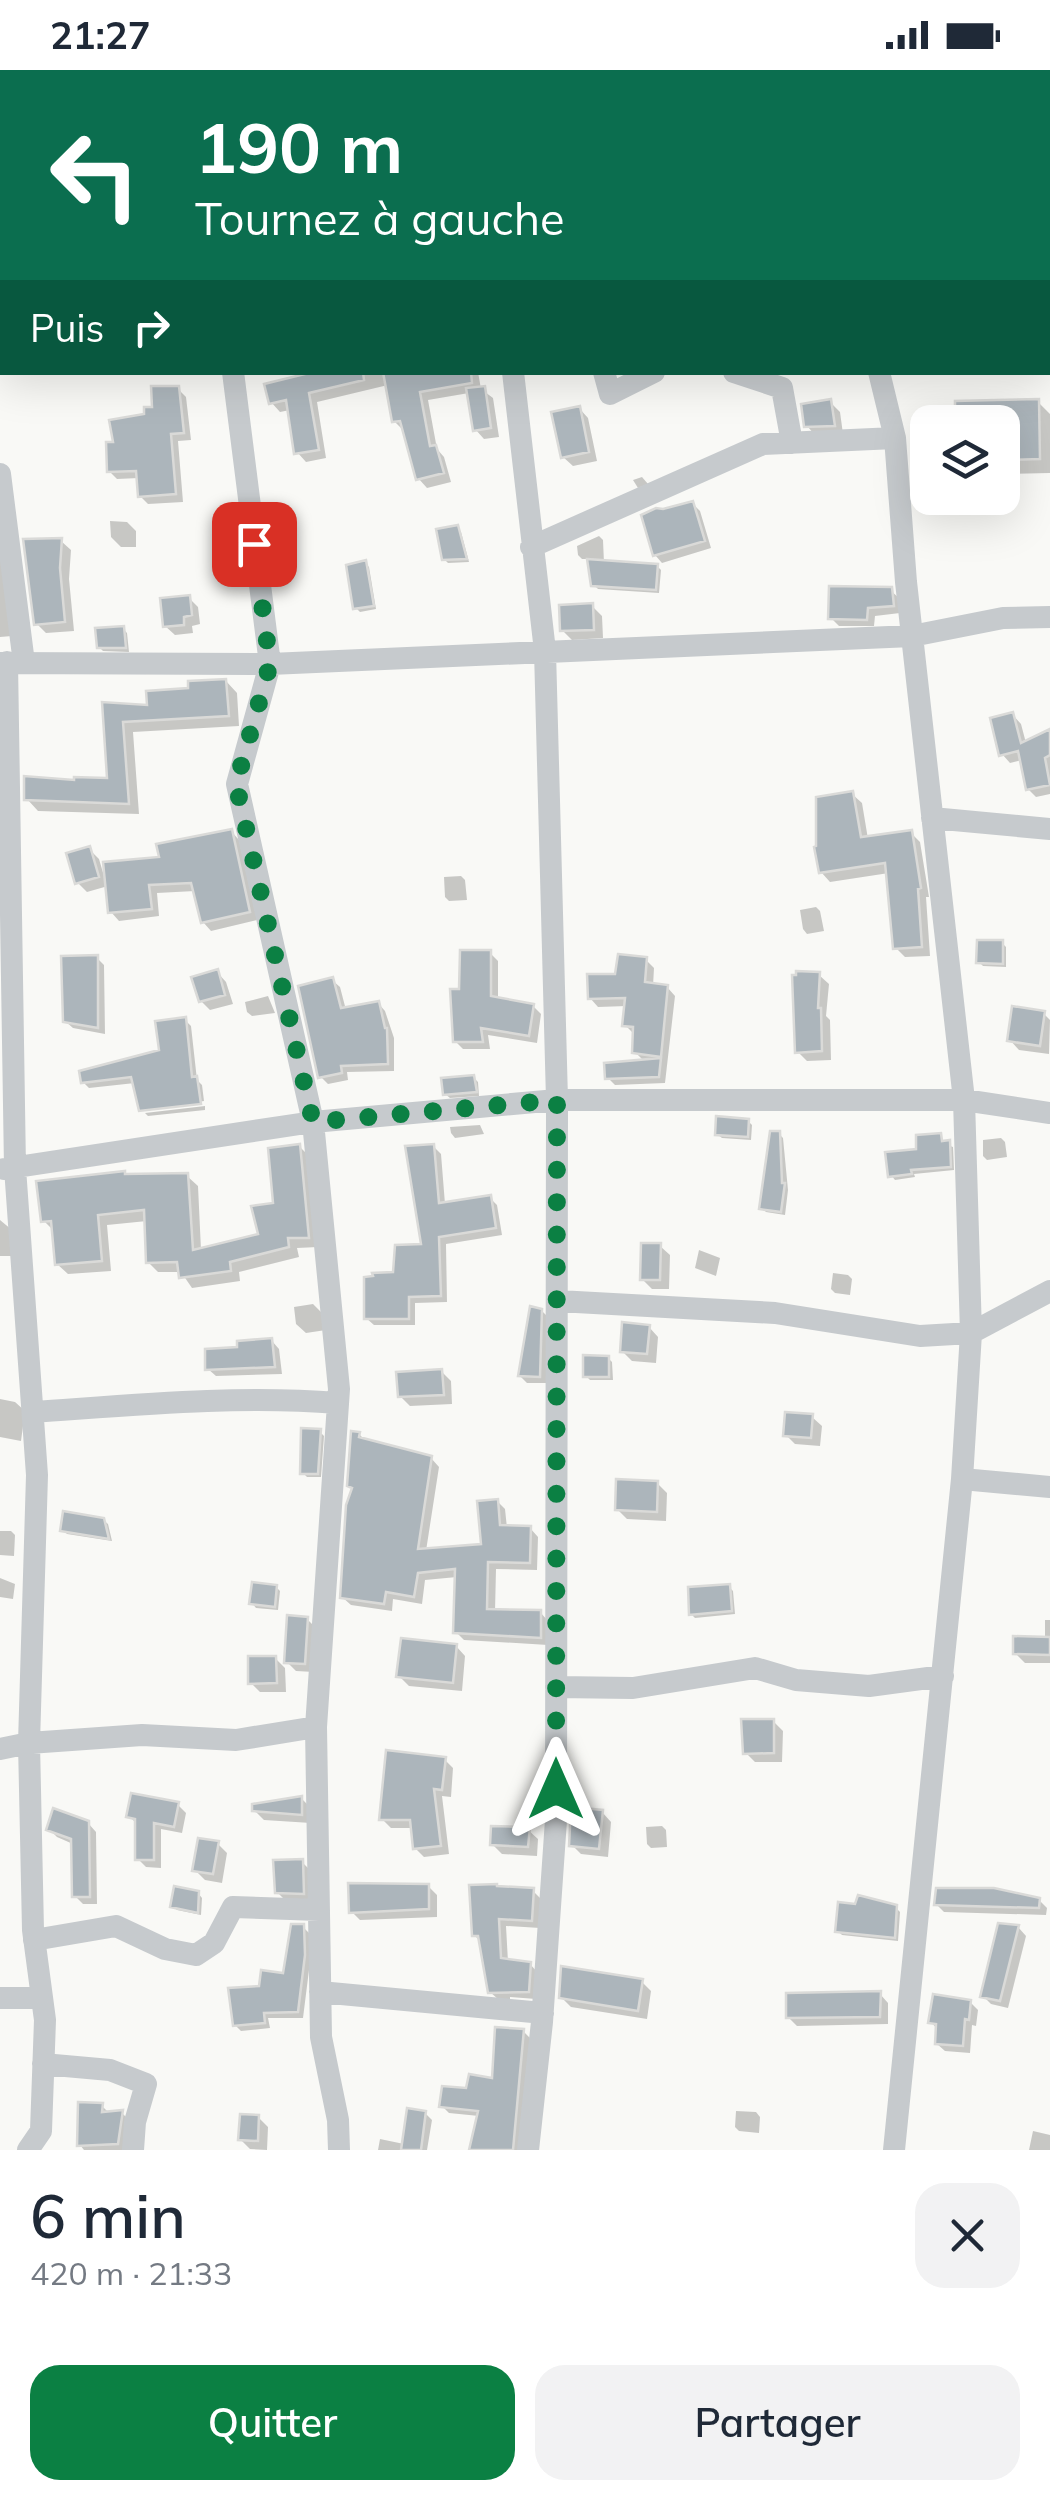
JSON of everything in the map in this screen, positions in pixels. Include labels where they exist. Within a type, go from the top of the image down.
[{"type":"street","points":[[233,375],[270,664],[236,784],[313,1122],[338,1403],[316,1727],[321,2038],[338,2120],[339,2150]]},
{"type":"street","points":[[513,375],[545,651],[557,1100],[556,1820],[528,2150]]},
{"type":"street","points":[[605,375],[610,394],[648,375]]},
{"type":"street","points":[[743,375],[782,388],[792,443]]},
{"type":"street","points":[[880,375],[895,438],[912,636],[964,1100],[970,1332],[962,1478],[894,2150]]},
{"type":"street","points":[[531,547],[763,444],[895,438]]},
{"type":"street","points":[[0,474],[11,662],[8,1169],[38,1475],[29,1743],[34,1940],[45,2020],[40,2131],[28,2150]]},
{"type":"street","points":[[11,662],[270,664],[912,636],[1003,618],[1050,617]]},
{"type":"street","points":[[932,818],[1050,829]]},
{"type":"street","points":[[8,1169],[313,1122],[557,1100],[964,1100],[1050,1113]]},
{"type":"street","points":[[558,1301],[775,1313],[920,1336],[970,1332],[1050,1290]]},
{"type":"street","points":[[34,1412],[217,1399],[279,1398],[338,1403]]},
{"type":"street","points":[[962,1478],[1050,1487]]},
{"type":"street","points":[[556,1687],[633,1688],[754,1668],[796,1680],[868,1686],[943,1676]]},
{"type":"street","points":[[0,1749],[29,1743],[142,1736],[236,1740],[316,1727]]},
{"type":"street","points":[[34,1940],[116,1926],[166,1948],[196,1955],[214,1943],[234,1907],[319,1910]]},
{"type":"street","points":[[320,1992],[542,2012]]},
{"type":"street","points":[[0,1998],[42,1998]]},
{"type":"street","points":[[43,2064],[110,2070],[146,2084],[132,2150]]},
{"type":"building","points":[[301,375],[363,375],[364,380],[309,393],[319,450],[294,454],[286,400],[269,404],[264,384]]},
{"type":"building","points":[[384,375],[471,375],[472,383],[420,392],[430,446],[436,445],[444,473],[416,480],[400,421],[392,422]]},
{"type":"building","points":[[151,386],[179,386],[184,433],[171,434],[176,494],[138,497],[136,471],[107,472],[106,442],[113,442],[109,420],[144,414],[144,407],[152,407]]},
{"type":"building","points":[[485,386],[491,428],[473,431],[466,388]]},
{"type":"building","points":[[831,399],[835,426],[804,427],[801,404]]},
{"type":"building","points":[[1039,399],[1040,459],[1020,460],[1020,405],[955,405],[955,401]]},
{"type":"building","points":[[580,406],[589,452],[561,458],[551,412]]},
{"type":"building","points":[[693,501],[705,541],[653,556],[641,515]]},
{"type":"building","points":[[458,525],[467,559],[442,560],[436,529]]},
{"type":"building","points":[[62,538],[60,568],[65,622],[34,625],[23,539]]},
{"type":"building","points":[[587,559],[658,564],[656,590],[591,586]]},
{"type":"building","points":[[366,560],[374,606],[353,609],[346,565]]},
{"type":"building","points":[[829,586],[892,587],[894,606],[868,608],[867,620],[828,619]]},
{"type":"building","points":[[190,595],[192,615],[184,617],[184,625],[163,627],[160,598]]},
{"type":"building","points":[[593,603],[594,630],[560,631],[559,605]]},
{"type":"building","points":[[124,626],[126,648],[97,648],[95,628]]},
{"type":"building","points":[[226,679],[229,716],[123,722],[129,804],[24,800],[24,776],[107,778],[102,702],[147,705],[146,691],[188,688],[188,681]]},
{"type":"building","points":[[1013,712],[1021,743],[1050,729],[1050,755],[1045,758],[1050,785],[1026,790],[1018,751],[999,756],[990,718]]},
{"type":"building","points":[[853,791],[861,837],[912,830],[921,888],[918,889],[922,947],[893,949],[885,863],[819,873],[814,847],[816,797]]},
{"type":"building","points":[[232,829],[250,912],[201,923],[191,883],[149,885],[152,909],[108,913],[103,862],[159,857],[156,844]]},
{"type":"building","points":[[90,846],[99,877],[75,884],[66,853]]},
{"type":"building","points":[[977,940],[1003,940],[1003,964],[976,963]]},
{"type":"building","points":[[460,950],[491,950],[491,996],[534,1004],[529,1036],[481,1028],[483,1042],[453,1042],[450,989],[459,989]]},
{"type":"building","points":[[618,954],[647,957],[645,982],[668,985],[661,1057],[632,1053],[633,1027],[622,1026],[625,998],[588,999],[587,974],[615,974]]},
{"type":"building","points":[[98,955],[98,1028],[63,1022],[61,956]]},
{"type":"building","points":[[218,969],[225,995],[199,1002],[191,977]]},
{"type":"building","points":[[796,971],[820,972],[822,1051],[795,1053],[792,975]]},
{"type":"building","points":[[333,977],[341,1008],[379,1001],[387,1028],[388,1064],[341,1066],[342,1073],[318,1078],[298,986]]},
{"type":"building","points":[[1012,1006],[1045,1011],[1040,1046],[1007,1041]]},
{"type":"building","points":[[186,1017],[192,1077],[197,1076],[201,1104],[139,1111],[131,1077],[81,1083],[79,1071],[159,1050],[155,1021]]},
{"type":"building","points":[[661,1058],[659,1077],[605,1079],[604,1063]]},
{"type":"building","points":[[474,1075],[477,1092],[443,1095],[441,1078]]},
{"type":"building","points":[[716,1116],[749,1119],[748,1137],[715,1135]]},
{"type":"building","points":[[770,1131],[780,1131],[785,1183],[781,1212],[759,1209]]},
{"type":"building","points":[[941,1133],[942,1141],[950,1140],[951,1167],[911,1170],[912,1174],[888,1177],[885,1152],[916,1149],[916,1135]]},
{"type":"building","points":[[300,1144],[309,1238],[288,1238],[289,1247],[230,1262],[231,1271],[179,1278],[177,1262],[146,1263],[144,1210],[98,1215],[102,1261],[55,1265],[51,1221],[41,1222],[36,1181],[125,1171],[188,1173],[193,1250],[258,1234],[251,1206],[273,1203],[268,1148]]},
{"type":"building","points":[[434,1144],[439,1203],[491,1195],[496,1228],[439,1237],[441,1296],[409,1297],[409,1319],[364,1319],[364,1277],[393,1272],[395,1245],[421,1244],[405,1146]]},
{"type":"building","points":[[641,1243],[661,1243],[660,1280],[640,1280]]},
{"type":"building","points":[[530,1306],[542,1309],[540,1377],[518,1376]]},
{"type":"building","points":[[622,1322],[650,1325],[647,1354],[620,1352]]},
{"type":"building","points":[[272,1338],[275,1367],[205,1370],[205,1349],[237,1347],[237,1341]]},
{"type":"building","points":[[583,1355],[609,1356],[609,1377],[583,1377]]},
{"type":"building","points":[[442,1369],[444,1395],[398,1397],[396,1372]]},
{"type":"building","points":[[785,1412],[813,1414],[811,1438],[783,1436]]},
{"type":"building","points":[[301,1428],[321,1429],[318,1474],[300,1474]]},
{"type":"building","points":[[351,1431],[360,1432],[359,1437],[432,1456],[418,1549],[481,1544],[477,1501],[498,1499],[500,1525],[531,1526],[530,1563],[488,1562],[487,1609],[541,1610],[541,1638],[453,1633],[455,1569],[418,1573],[414,1597],[386,1592],[384,1604],[340,1598],[346,1505],[352,1488],[347,1486]]},
{"type":"building","points":[[616,1479],[658,1481],[657,1512],[615,1510]]},
{"type":"building","points":[[63,1511],[104,1518],[109,1539],[60,1531]]},
{"type":"building","points":[[252,1582],[277,1585],[275,1607],[249,1604]]},
{"type":"building","points":[[730,1584],[732,1611],[689,1615],[688,1587]]},
{"type":"building","points":[[287,1615],[308,1617],[305,1664],[284,1663]]},
{"type":"building","points":[[1013,1636],[1050,1637],[1050,1655],[1013,1654]]},
{"type":"building","points":[[401,1638],[457,1644],[453,1683],[396,1677]]},
{"type":"building","points":[[248,1656],[276,1656],[277,1683],[248,1684]]},
{"type":"building","points":[[741,1719],[774,1719],[774,1753],[743,1754]]},
{"type":"building","points":[[386,1750],[446,1757],[442,1790],[434,1789],[441,1846],[413,1849],[410,1820],[379,1820]]},
{"type":"building","points":[[131,1793],[179,1802],[174,1827],[154,1823],[154,1860],[135,1860],[135,1819],[126,1817]]},
{"type":"building","points":[[302,1796],[302,1815],[252,1811],[252,1804]]},
{"type":"building","points":[[571,1807],[603,1810],[599,1849],[569,1846]]},
{"type":"building","points":[[53,1808],[89,1821],[90,1897],[72,1897],[71,1839],[46,1830]]},
{"type":"building","points":[[491,1826],[530,1827],[528,1847],[490,1845]]},
{"type":"building","points":[[198,1838],[219,1841],[213,1874],[192,1871]]},
{"type":"building","points":[[303,1859],[304,1894],[275,1893],[273,1860]]},
{"type":"building","points":[[348,1883],[429,1884],[429,1909],[349,1913]]},
{"type":"building","points":[[469,1885],[534,1888],[532,1921],[499,1919],[501,1958],[531,1962],[529,1992],[488,1993],[478,1936],[472,1936]]},
{"type":"building","points":[[174,1886],[199,1891],[198,1913],[170,1907]]},
{"type":"building","points":[[936,1888],[994,1888],[1040,1898],[1039,1908],[934,1905]]},
{"type":"building","points":[[858,1895],[897,1905],[895,1938],[835,1932],[838,1902],[855,1904]]},
{"type":"building","points":[[998,1923],[1019,1925],[1000,2001],[980,1997]]},
{"type":"building","points":[[291,1924],[304,1924],[305,1955],[298,2012],[264,2013],[265,2023],[233,2026],[228,1988],[259,1986],[261,1970],[283,1973]]},
{"type":"building","points":[[561,1966],[643,1979],[638,2011],[559,1998]]},
{"type":"building","points":[[881,1991],[880,2017],[786,2018],[786,1993]]},
{"type":"building","points":[[933,1994],[971,2000],[963,2046],[935,2044],[936,2024],[928,2023]]},
{"type":"building","points":[[495,2027],[524,2029],[513,2150],[469,2150],[478,2111],[439,2107],[442,2086],[466,2088],[469,2074],[492,2078]]},
{"type":"building","points":[[78,2102],[103,2103],[102,2112],[123,2110],[118,2144],[77,2146]]},
{"type":"building","points":[[407,2108],[426,2111],[421,2150],[401,2150]]},
{"type":"building","points":[[240,2114],[259,2115],[258,2141],[238,2140]]},
{"type":"route","points":[[254,544],[270,664],[236,784],[313,1122],[557,1100],[556,1789]]}]
